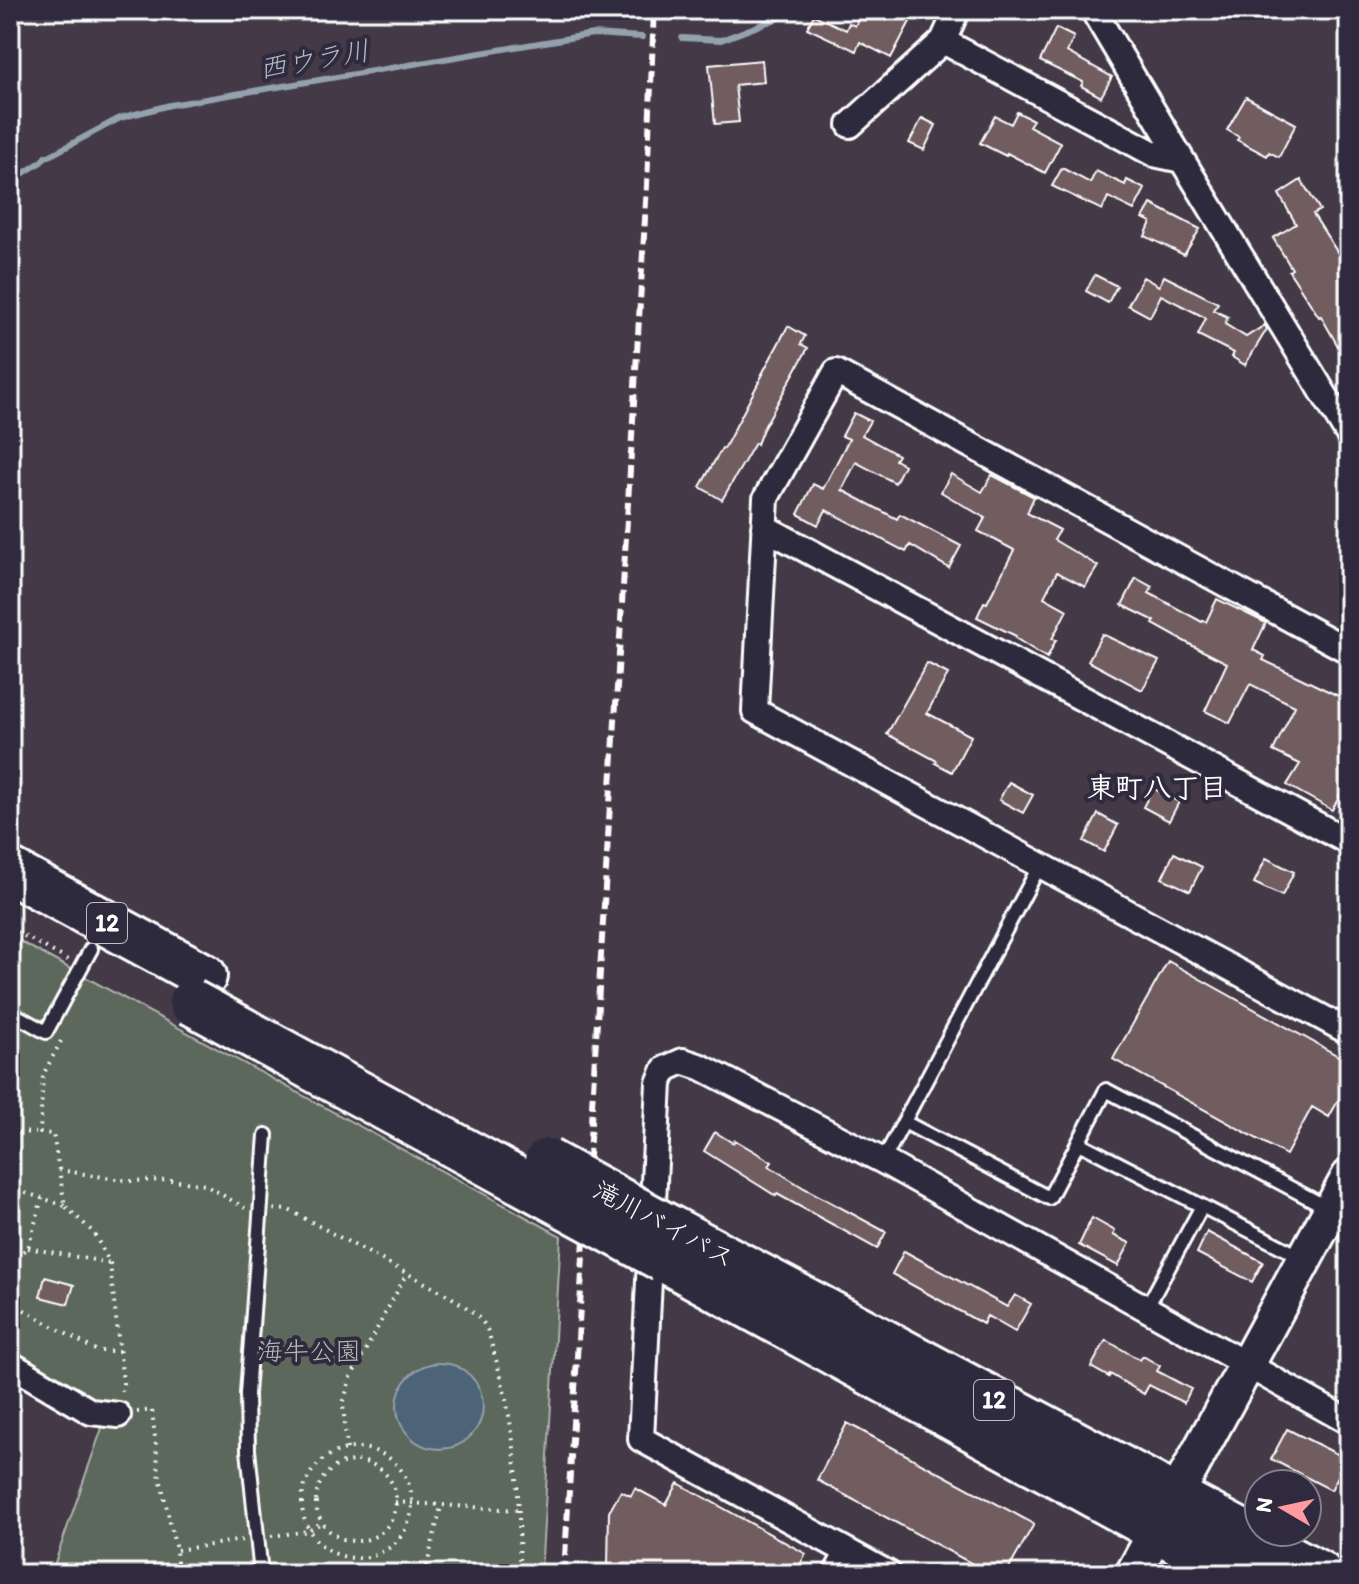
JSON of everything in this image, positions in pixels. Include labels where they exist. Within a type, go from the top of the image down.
[{"type":"highway","name":"滝川バイパス","points":[[10,871],[198,989],[1166,1513],[1320,1574]]},
{"type":"highway","name":"滝川バイパス","points":[[10,904],[86,958],[198,989]]},
{"type":"highway","name":"滝川バイパス","points":[[1166,1513],[1238,1574]]},
{"type":"street","points":[[850,125],[943,41],[957,10]]},
{"type":"street","points":[[1093,10],[1349,435]]},
{"type":"street","points":[[943,41],[1154,154],[1182,160]]},
{"type":"street","points":[[1349,651],[836,372],[766,498],[755,711],[1349,1032]]},
{"type":"street","points":[[764,527],[1349,842]]},
{"type":"street","points":[[889,1574],[641,1439],[659,1083],[665,1069],[683,1061],[701,1067],[883,1161],[1349,1422]]},
{"type":"street","points":[[1133,1574],[1349,1177]]},
{"type":"street","points":[[10,1364],[91,1412],[118,1415]]},
{"type":"lane","points":[[883,1161],[1040,865]]},
{"type":"lane","points":[[10,1012],[46,1032],[86,958]]},
{"type":"lane","points":[[904,1122],[1049,1198],[1106,1090],[1331,1210]]},
{"type":"lane","points":[[261,1574],[248,1450],[247,1394],[266,1135]]},
{"type":"lane","points":[[1079,1143],[1304,1258]]},
{"type":"lane","points":[[1146,1309],[1202,1206]]},
{"type":"lane","points":[[829,1574],[843,1549]]},
{"type":"path","points":[[10,928],[86,958]]},
{"type":"path","points":[[40,1133],[43,1075],[63,1037]]},
{"type":"path","points":[[10,1132],[53,1134],[65,1206]]},
{"type":"path","points":[[59,1170],[129,1181],[172,1180],[205,1185],[245,1208],[289,1210],[471,1309],[486,1327],[502,1380],[515,1460],[520,1532],[519,1574]]},
{"type":"path","points":[[10,1188],[65,1206],[93,1232],[110,1263],[123,1383],[118,1415],[152,1410],[159,1473],[176,1550],[178,1574]]},
{"type":"path","points":[[10,1261],[28,1248],[42,1198]]},
{"type":"path","points":[[28,1248],[110,1263]]},
{"type":"path","points":[[347,1449],[343,1404],[350,1379],[407,1273]]},
{"type":"path","points":[[10,1302],[97,1351],[119,1351]]},
{"type":"path","points":[[347,1449],[370,1449],[387,1456],[400,1469],[409,1485],[412,1503],[409,1523],[398,1541],[381,1553],[361,1559],[341,1557],[322,1547],[309,1531],[302,1514],[302,1496],[308,1478],[318,1463],[347,1449]]},
{"type":"path","points":[[348,1461],[367,1462],[384,1472],[394,1488],[395,1502],[396,1508],[388,1525],[373,1537],[354,1541],[335,1536],[322,1522],[316,1503],[319,1484],[331,1469],[348,1461]]},
{"type":"path","points":[[395,1502],[518,1510]]},
{"type":"path","points":[[425,1574],[441,1505]]},
{"type":"green space","name":"海牛公園","points":[[10,936],[561,1236],[541,1574],[51,1574],[102,1428],[10,1374]]},
{"type":"water","points":[[440,1363],[464,1370],[476,1382],[483,1406],[476,1430],[464,1442],[440,1449],[416,1442],[404,1430],[397,1406],[404,1382],[416,1370]]},
{"type":"building","points":[[863,10],[916,10],[891,58],[860,42],[856,51],[807,28],[814,15],[846,30],[849,23],[855,26]]},
{"type":"building","points":[[1056,28],[1074,37],[1067,52],[1112,77],[1101,97],[1081,86],[1083,82],[1040,61]]},
{"type":"building","points":[[762,60],[764,82],[735,85],[739,122],[715,124],[709,65]]},
{"type":"building","points":[[1246,97],[1296,124],[1279,157],[1269,152],[1267,156],[1237,140],[1239,137],[1227,130]]},
{"type":"building","points":[[1017,112],[1033,120],[1029,126],[1061,143],[1045,173],[980,143],[995,116],[1011,124]]},
{"type":"building","points":[[922,118],[936,125],[924,150],[909,143]]},
{"type":"building","points":[[1062,168],[1090,183],[1096,171],[1125,185],[1127,180],[1145,189],[1134,210],[1108,197],[1102,210],[1052,186]]},
{"type":"building","points":[[1301,180],[1320,210],[1313,214],[1343,261],[1349,257],[1349,366],[1321,316],[1289,271],[1292,269],[1273,238],[1296,224],[1279,194]]},
{"type":"building","points":[[1151,204],[1200,229],[1184,255],[1145,236],[1151,222],[1143,218]]},
{"type":"building","points":[[1095,275],[1117,286],[1108,303],[1086,291]]},
{"type":"building","points":[[1164,276],[1218,303],[1213,310],[1228,317],[1225,324],[1246,337],[1265,325],[1267,329],[1245,365],[1232,357],[1234,353],[1198,335],[1206,318],[1161,295],[1150,317],[1128,305],[1143,277],[1159,286]]},
{"type":"building","points":[[788,326],[805,336],[801,344],[808,348],[757,444],[722,500],[700,487],[724,449]]},
{"type":"building","points":[[854,413],[870,421],[862,435],[898,455],[895,460],[904,465],[895,483],[856,462],[842,490],[897,519],[900,514],[961,546],[949,568],[910,545],[906,552],[826,510],[818,525],[798,514],[813,484],[823,489],[849,439],[842,436]]},
{"type":"building","points":[[951,474],[982,492],[992,475],[1034,497],[1027,513],[1060,530],[1054,540],[1098,566],[1085,587],[1057,572],[1044,597],[1067,610],[1052,639],[1056,640],[1047,658],[1016,636],[977,617],[1014,550],[978,531],[985,518],[941,492]]},
{"type":"building","points":[[1136,578],[1152,587],[1149,593],[1202,622],[1206,622],[1217,599],[1266,623],[1253,650],[1265,656],[1263,660],[1349,701],[1349,793],[1343,790],[1332,810],[1287,785],[1300,764],[1273,751],[1295,706],[1250,684],[1230,723],[1205,711],[1227,663],[1122,605]]},
{"type":"building","points":[[1102,634],[1159,661],[1142,690],[1088,661]]},
{"type":"building","points":[[927,663],[948,674],[927,713],[971,736],[952,772],[887,734]]},
{"type":"building","points":[[1009,782],[1033,795],[1023,813],[999,800]]},
{"type":"building","points":[[1153,788],[1179,802],[1169,821],[1143,807]]},
{"type":"building","points":[[1098,814],[1118,825],[1104,852],[1084,841]]},
{"type":"building","points":[[1174,853],[1202,867],[1190,891],[1162,878]]},
{"type":"building","points":[[1266,858],[1294,872],[1282,896],[1254,883]]},
{"type":"building","points":[[1168,961],[1349,1062],[1349,1081],[1329,1117],[1312,1107],[1286,1155],[1113,1059]]},
{"type":"building","points":[[715,1132],[772,1162],[769,1166],[804,1188],[886,1232],[877,1249],[776,1196],[704,1151]]},
{"type":"building","points":[[1092,1218],[1115,1231],[1113,1235],[1130,1243],[1118,1266],[1079,1245]]},
{"type":"building","points":[[1207,1232],[1263,1262],[1252,1282],[1197,1253]]},
{"type":"building","points":[[904,1251],[1007,1307],[1015,1295],[1031,1304],[1015,1332],[987,1316],[983,1324],[892,1274]]},
{"type":"building","points":[[45,1277],[74,1285],[68,1304],[40,1297]]},
{"type":"building","points":[[1106,1340],[1140,1360],[1143,1356],[1160,1366],[1157,1371],[1191,1389],[1184,1403],[1149,1385],[1144,1394],[1091,1367]]},
{"type":"building","points":[[847,1423],[1034,1524],[1006,1574],[991,1574],[817,1480]]},
{"type":"building","points":[[1287,1429],[1347,1459],[1331,1490],[1323,1486],[1323,1468],[1288,1468],[1271,1459]]},
{"type":"building","points":[[678,1483],[806,1554],[795,1574],[621,1574],[608,1566],[609,1512],[621,1491],[631,1496],[635,1488],[666,1505]]},
{"type":"waterway","name":"西ウラ川","points":[[682,38],[721,40],[794,10]]},
{"type":"waterway","name":"西ウラ川","points":[[10,182],[46,156],[120,118],[170,105],[593,34],[642,37]]},
{"type":"railway","points":[[564,1574],[647,185],[654,10]]},
{"type":"district","name":"東町八丁目","points":[[1157,787]]}]
